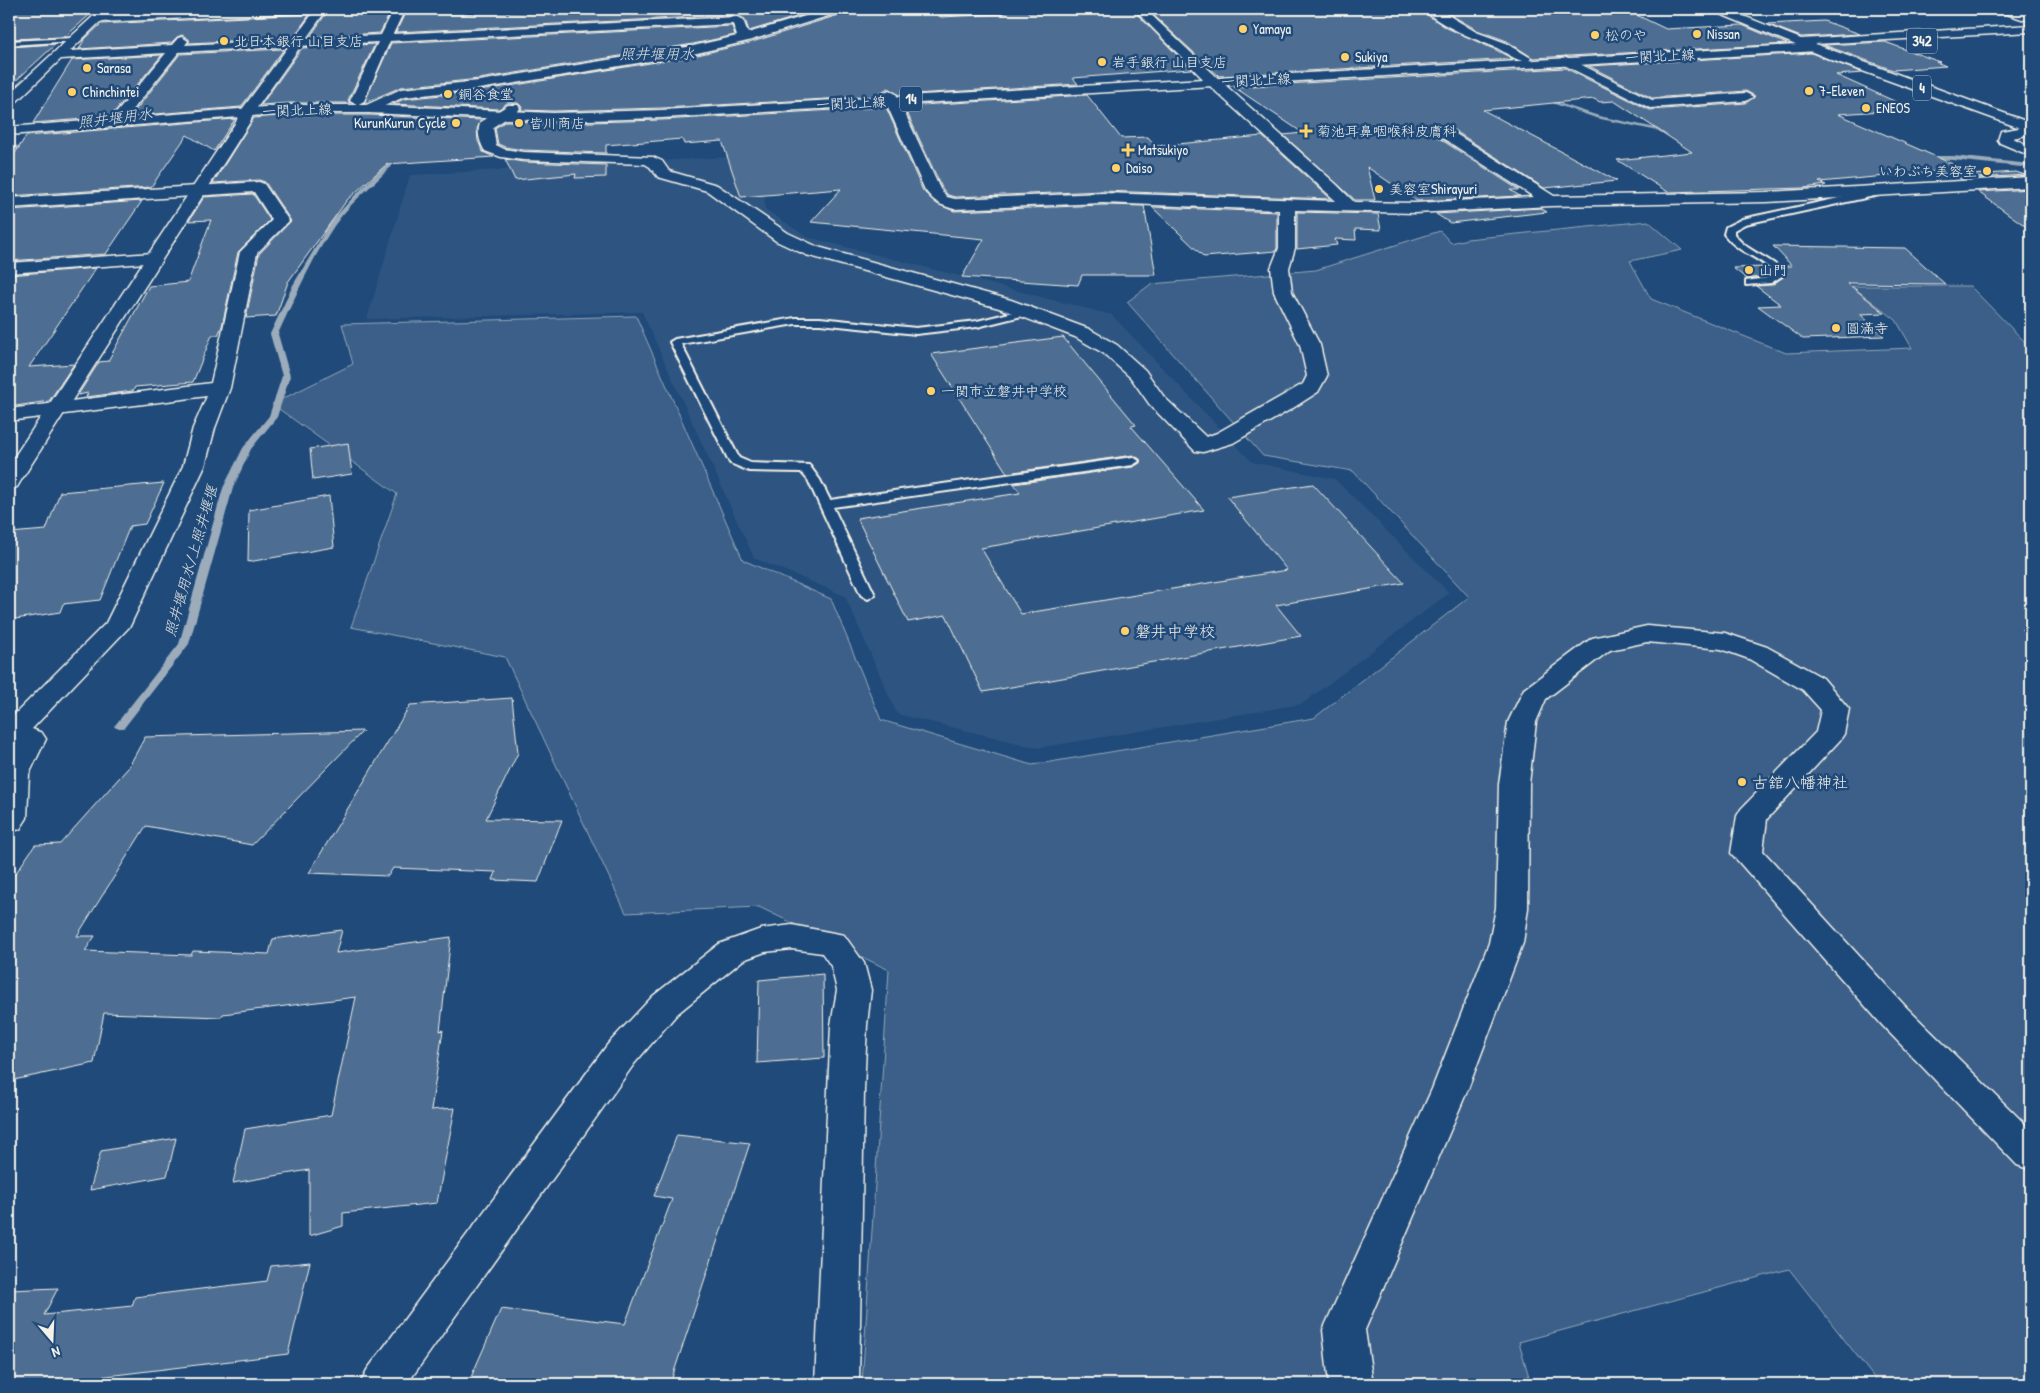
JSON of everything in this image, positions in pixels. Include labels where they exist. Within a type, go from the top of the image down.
[{"type":"main road","points":[[9,101],[106,9]]},
{"type":"main road","points":[[96,18],[207,11],[321,9]]},
{"type":"main road","points":[[9,482],[54,410],[243,122],[249,108],[321,9]]},
{"type":"main road","points":[[357,101],[399,9]]},
{"type":"main road","points":[[369,109],[401,93],[479,85],[535,70],[692,50],[744,38],[840,9]]},
{"type":"main road","points":[[941,12],[1003,9]]},
{"type":"main road","points":[[1139,9],[1211,79],[1331,187],[1349,206]]},
{"type":"main road","points":[[1430,9],[1472,35],[1502,46],[1525,58]]},
{"type":"main road","points":[[1717,9],[1800,42]]},
{"type":"main road","name":"4","points":[[1739,9],[1816,44],[2031,129]]},
{"type":"main road","points":[[2002,9],[2031,19]]},
{"type":"main road","points":[[117,119],[207,11]]},
{"type":"main road","points":[[58,55],[386,38],[540,35],[736,14],[744,38]]},
{"type":"main road","name":"342","points":[[1800,42],[1816,44],[2031,28]]},
{"type":"main road","name":"342","points":[[1834,46],[2031,34]]},
{"type":"main road","name":"一関北上線","points":[[1211,79],[1800,42]]},
{"type":"main road","name":"一関北上線","points":[[249,108],[507,112],[610,116],[891,97],[1566,61],[1816,44]]},
{"type":"main road","name":"4","points":[[1816,44],[1834,46],[2031,120]]},
{"type":"main road","points":[[1566,61],[1650,104],[1746,97]]},
{"type":"main road","points":[[891,97],[933,190],[938,198],[946,203],[963,204],[1103,198],[1415,208],[1551,201],[1767,197],[2031,182]]},
{"type":"main road","name":"一関北上線","points":[[9,131],[117,119],[357,101],[383,101],[507,112]]},
{"type":"main road","points":[[507,112],[486,125],[487,140],[490,148],[523,156],[648,160],[657,164],[660,172],[667,176],[700,183],[712,188],[782,237],[812,251],[1004,304],[1082,333],[1110,350],[1138,374],[1157,401],[1203,446],[1225,438],[1311,388],[1317,376],[1310,345],[1283,292],[1280,268],[1287,248],[1287,205]]},
{"type":"main road","name":"一関北上線","points":[[9,123],[117,119]]},
{"type":"main road","points":[[2031,129],[2006,134],[2005,140],[2031,152]]},
{"type":"main road","points":[[1443,132],[1551,201]]},
{"type":"main road","points":[[9,203],[259,188],[281,221],[249,252],[220,388],[204,428],[194,466],[117,626],[11,732],[32,739],[14,774],[12,818],[9,822]]},
{"type":"main road","points":[[9,268],[153,258]]},
{"type":"main road","points":[[9,415],[220,388]]},
{"type":"main road","points":[[1351,1384],[1344,1330],[1450,1089],[1506,943],[1512,908],[1514,784],[1522,722],[1534,695],[1601,644],[1647,634],[1725,641],[1758,654],[1813,684],[1835,709],[1830,734],[1752,816],[1747,853],[1894,1016],[2031,1154]]},
{"type":"main road","points":[[382,1384],[621,1054],[665,1005],[731,952],[761,941],[792,937],[832,943],[848,963],[854,990],[849,1025],[846,1090],[837,1384]]},
{"type":"lane","points":[[9,43],[74,40]]},
{"type":"lane","points":[[1749,283],[1768,281],[1780,274],[1773,265],[1736,245],[1729,234],[1729,229],[1734,225],[1889,190]]},
{"type":"lane","points":[[868,595],[814,480],[804,468],[749,467],[734,460],[675,342],[795,321],[820,321],[916,331],[977,324],[1026,312]]},
{"type":"lane","points":[[826,504],[1133,461]]},
{"type":"shaded area","name":"一関市立磐井中学校","points":[[763,155],[765,209],[807,237],[1112,315],[1252,462],[1335,479],[1449,593],[1302,704],[1038,748],[897,714],[845,596],[754,558],[642,312],[367,319],[410,175]]},
{"type":"shaded area","points":[[1648,221],[1682,250],[1630,261],[1651,299],[1786,353],[1912,348],[1896,320],[1852,286],[1970,286],[2031,348],[2031,626],[2022,629],[2031,637],[2031,1384],[1879,1384],[1789,1269],[1519,1342],[1531,1384],[862,1384],[889,970],[759,907],[626,913],[505,657],[351,627],[397,494],[272,404],[353,364],[342,324],[636,316],[743,560],[831,599],[881,720],[1032,765],[1314,718],[1469,597],[1353,471],[1263,456],[1127,302],[1151,284],[1316,270],[1440,231],[1451,243],[1467,239]]},
{"type":"building","points":[[9,9],[96,9],[65,37],[9,39]]},
{"type":"building","points":[[114,9],[196,9],[111,13]]},
{"type":"building","points":[[345,9],[392,9],[380,33],[310,37],[327,12],[343,12]]},
{"type":"building","points":[[407,9],[452,9],[450,14],[600,9],[823,9],[749,31],[745,19],[737,15],[396,32]]},
{"type":"building","points":[[848,9],[937,9],[933,13],[941,17],[1003,14],[1011,10],[1025,9],[1029,13],[1132,9],[1191,69],[1073,78],[1078,84],[898,95],[888,88],[881,92],[881,96],[662,108],[553,111],[521,110],[522,107],[518,103],[507,103],[499,109],[393,104],[404,99],[479,91],[693,56],[749,43],[845,13]]},
{"type":"building","points":[[1147,9],[1422,9],[1430,17],[1447,28],[1513,59],[1219,76]]},
{"type":"building","points":[[1441,9],[1624,9],[1666,29],[1742,25],[1787,44],[1533,58],[1507,41],[1477,30]]},
{"type":"building","points":[[310,14],[293,38],[189,43],[189,39],[182,35],[171,43],[79,49],[84,40],[101,24]]},
{"type":"building","points":[[1824,21],[1860,34],[1801,37],[1767,24]]},
{"type":"building","points":[[732,26],[735,35],[693,44],[479,79],[401,87],[364,103],[391,43]]},
{"type":"building","points":[[1885,42],[1940,62],[1936,62],[1946,66],[1893,70],[1824,45]]},
{"type":"building","points":[[56,44],[9,87],[9,47]]},
{"type":"building","points":[[375,44],[348,100],[350,103],[261,105],[302,48]]},
{"type":"building","points":[[284,49],[241,107],[131,116],[180,54]]},
{"type":"building","points":[[1811,53],[1863,73],[1836,75],[1912,109],[1838,114],[1964,169],[1819,182],[1826,185],[1804,188],[1668,192],[1617,160],[1692,152],[1614,101],[1600,102],[1594,99],[1483,110],[1617,181],[1544,188],[1449,127],[1438,127],[1434,131],[1437,137],[1519,190],[1510,190],[1520,196],[1417,201],[1367,167],[1375,200],[1355,200],[1283,135],[1303,133],[1234,87],[1565,68],[1650,110],[1746,103],[1755,96],[1746,91],[1652,98],[1589,66]]},
{"type":"building","points":[[162,55],[110,117],[33,123],[72,60]]},
{"type":"building","points":[[1087,95],[1121,138],[1148,137],[1156,146],[1262,136],[1331,199],[1103,191],[955,197],[948,195],[942,188],[904,106]]},
{"type":"building","points":[[886,107],[923,191],[937,204],[954,211],[1103,205],[1144,206],[1156,275],[1082,275],[1078,285],[962,277],[984,239],[811,222],[841,189],[741,197],[722,141],[684,144],[682,139],[606,145],[606,153],[523,150],[498,144],[495,128],[506,121],[553,123],[662,120]]},
{"type":"building","points":[[291,115],[369,115],[481,120],[477,129],[478,141],[483,152],[494,157],[387,164],[347,200],[288,282],[276,316],[246,318],[259,254],[291,221],[265,182],[259,180],[213,183],[254,118]]},
{"type":"building","points":[[235,119],[214,151],[187,135],[151,187],[9,196],[9,163],[26,136]]},
{"type":"building","points":[[505,159],[523,162],[606,165],[606,177],[575,178],[576,174],[515,180]]},
{"type":"building","points":[[2016,172],[2025,175],[1961,179],[1956,176]]},
{"type":"building","points":[[2031,189],[2031,230],[1978,192]]},
{"type":"building","points":[[253,194],[270,220],[238,252],[222,326],[218,335],[212,335],[193,382],[135,387],[133,391],[86,397],[88,393],[78,395],[99,362],[108,361],[149,286],[188,282],[211,220],[189,221],[204,197]]},
{"type":"building","points":[[142,201],[106,254],[9,261],[9,210]]},
{"type":"building","points":[[1152,207],[1277,212],[1276,251],[1204,257]]},
{"type":"building","points":[[1541,208],[1547,212],[1450,223],[1436,214]]},
{"type":"building","points":[[1297,212],[1378,214],[1381,230],[1355,229],[1356,240],[1335,239],[1337,245],[1297,249]]},
{"type":"building","points":[[1773,246],[1905,248],[1945,284],[1847,283],[1885,313],[1860,314],[1884,336],[1803,339],[1758,306],[1781,305],[1756,286],[1772,285],[1787,274],[1781,266],[1792,266]]},
{"type":"building","points":[[1765,267],[1771,273],[1747,279],[1733,268]]},
{"type":"building","points":[[96,268],[29,367],[74,364],[49,401],[9,407],[9,275]]},
{"type":"building","points":[[1063,337],[1136,425],[1131,426],[1204,510],[981,548],[1021,614],[1287,570],[1227,497],[1313,484],[1404,583],[1276,605],[1301,636],[983,692],[946,615],[908,622],[857,518],[1020,493],[1014,484],[1133,467],[1140,463],[1140,459],[1133,455],[1007,473],[931,354]]},
{"type":"building","points":[[348,443],[352,474],[313,480],[310,449]]},
{"type":"building","points":[[164,483],[145,524],[130,526],[100,600],[63,604],[60,612],[9,620],[9,533],[46,530],[60,492]]},
{"type":"building","points":[[329,496],[334,547],[248,562],[249,510]]},
{"type":"building","points":[[512,698],[518,753],[486,819],[562,820],[538,882],[493,880],[496,872],[393,868],[388,876],[309,873],[410,705]]},
{"type":"building","points":[[363,731],[252,845],[146,826],[77,936],[95,936],[85,951],[191,955],[193,951],[269,954],[273,939],[342,930],[336,953],[451,937],[440,1031],[443,1030],[431,1110],[455,1108],[437,1203],[343,1213],[343,1226],[309,1236],[309,1170],[233,1183],[245,1129],[331,1115],[356,997],[223,1014],[221,1017],[104,1013],[94,1063],[9,1081],[9,883],[35,845],[60,844],[128,768],[145,737]]},
{"type":"building","points":[[823,974],[824,1058],[757,1063],[759,980]]},
{"type":"building","points":[[677,1135],[750,1143],[670,1384],[468,1384],[501,1309],[625,1324],[672,1199],[654,1196]]},
{"type":"building","points":[[176,1138],[167,1176],[90,1190],[101,1151]]},
{"type":"building","points":[[310,1262],[288,1354],[41,1384],[9,1384],[9,1290],[58,1288],[44,1315],[132,1306],[135,1297],[267,1281],[271,1266]]},
{"type":"waterway","name":"照井堰用水","points":[[525,85],[599,70],[628,68]]},
{"type":"waterway","points":[[1542,98],[1598,117],[1672,132]]},
{"type":"waterway","points":[[2031,103],[2027,104],[2026,107],[2031,109]]},
{"type":"waterway","name":"照井堰用水","points":[[9,149],[34,145]]},
{"type":"waterway","name":"照井堰用水/上照井堰堰","points":[[120,726],[184,644],[228,488],[247,448],[273,417],[286,376],[274,334],[297,285],[332,224],[357,196],[400,154]]},
{"type":"waterway","points":[[1923,158],[1953,158],[2031,166]]},
{"type":"place","name":"Yamaya","points":[[1243,29]]},
{"type":"place","name":"Nissan","points":[[1697,34]]},
{"type":"place","name":"松のや","points":[[1595,35]]},
{"type":"place","name":"北日本銀行 山目支店","points":[[224,41]]},
{"type":"place","name":"Sukiya","points":[[1345,57]]},
{"type":"place","name":"岩手銀行 山目支店","points":[[1102,62]]},
{"type":"place","name":"Sarasa","points":[[87,68]]},
{"type":"place","name":"7-Eleven","points":[[1809,91]]},
{"type":"place","name":"Chinchintei","points":[[72,92]]},
{"type":"place","name":"銅谷食堂","points":[[448,94]]},
{"type":"place","name":"ENEOS","points":[[1866,108]]},
{"type":"place","name":"KurunKurun Cycle","points":[[456,123]]},
{"type":"place","name":"皆川商店","points":[[519,123]]},
{"type":"place","name":"菊池耳鼻咽喉科皮膚科","points":[[1306,131]]},
{"type":"place","name":"Matsukiyo","points":[[1128,150]]},
{"type":"place","name":"Daiso","points":[[1116,168]]},
{"type":"place","name":"いわぶち美容室","points":[[1987,171]]},
{"type":"place","name":"美容室Shirayuri","points":[[1379,189]]},
{"type":"place","name":"山門","points":[[1749,270]]},
{"type":"place","name":"圓滿寺","points":[[1836,328]]},
{"type":"place","name":"一関市立磐井中学校","points":[[931,391]]},
{"type":"place","name":"磐井中学校","points":[[1125,631]]},
{"type":"place","name":"古舘八幡神社","points":[[1742,782]]}]
